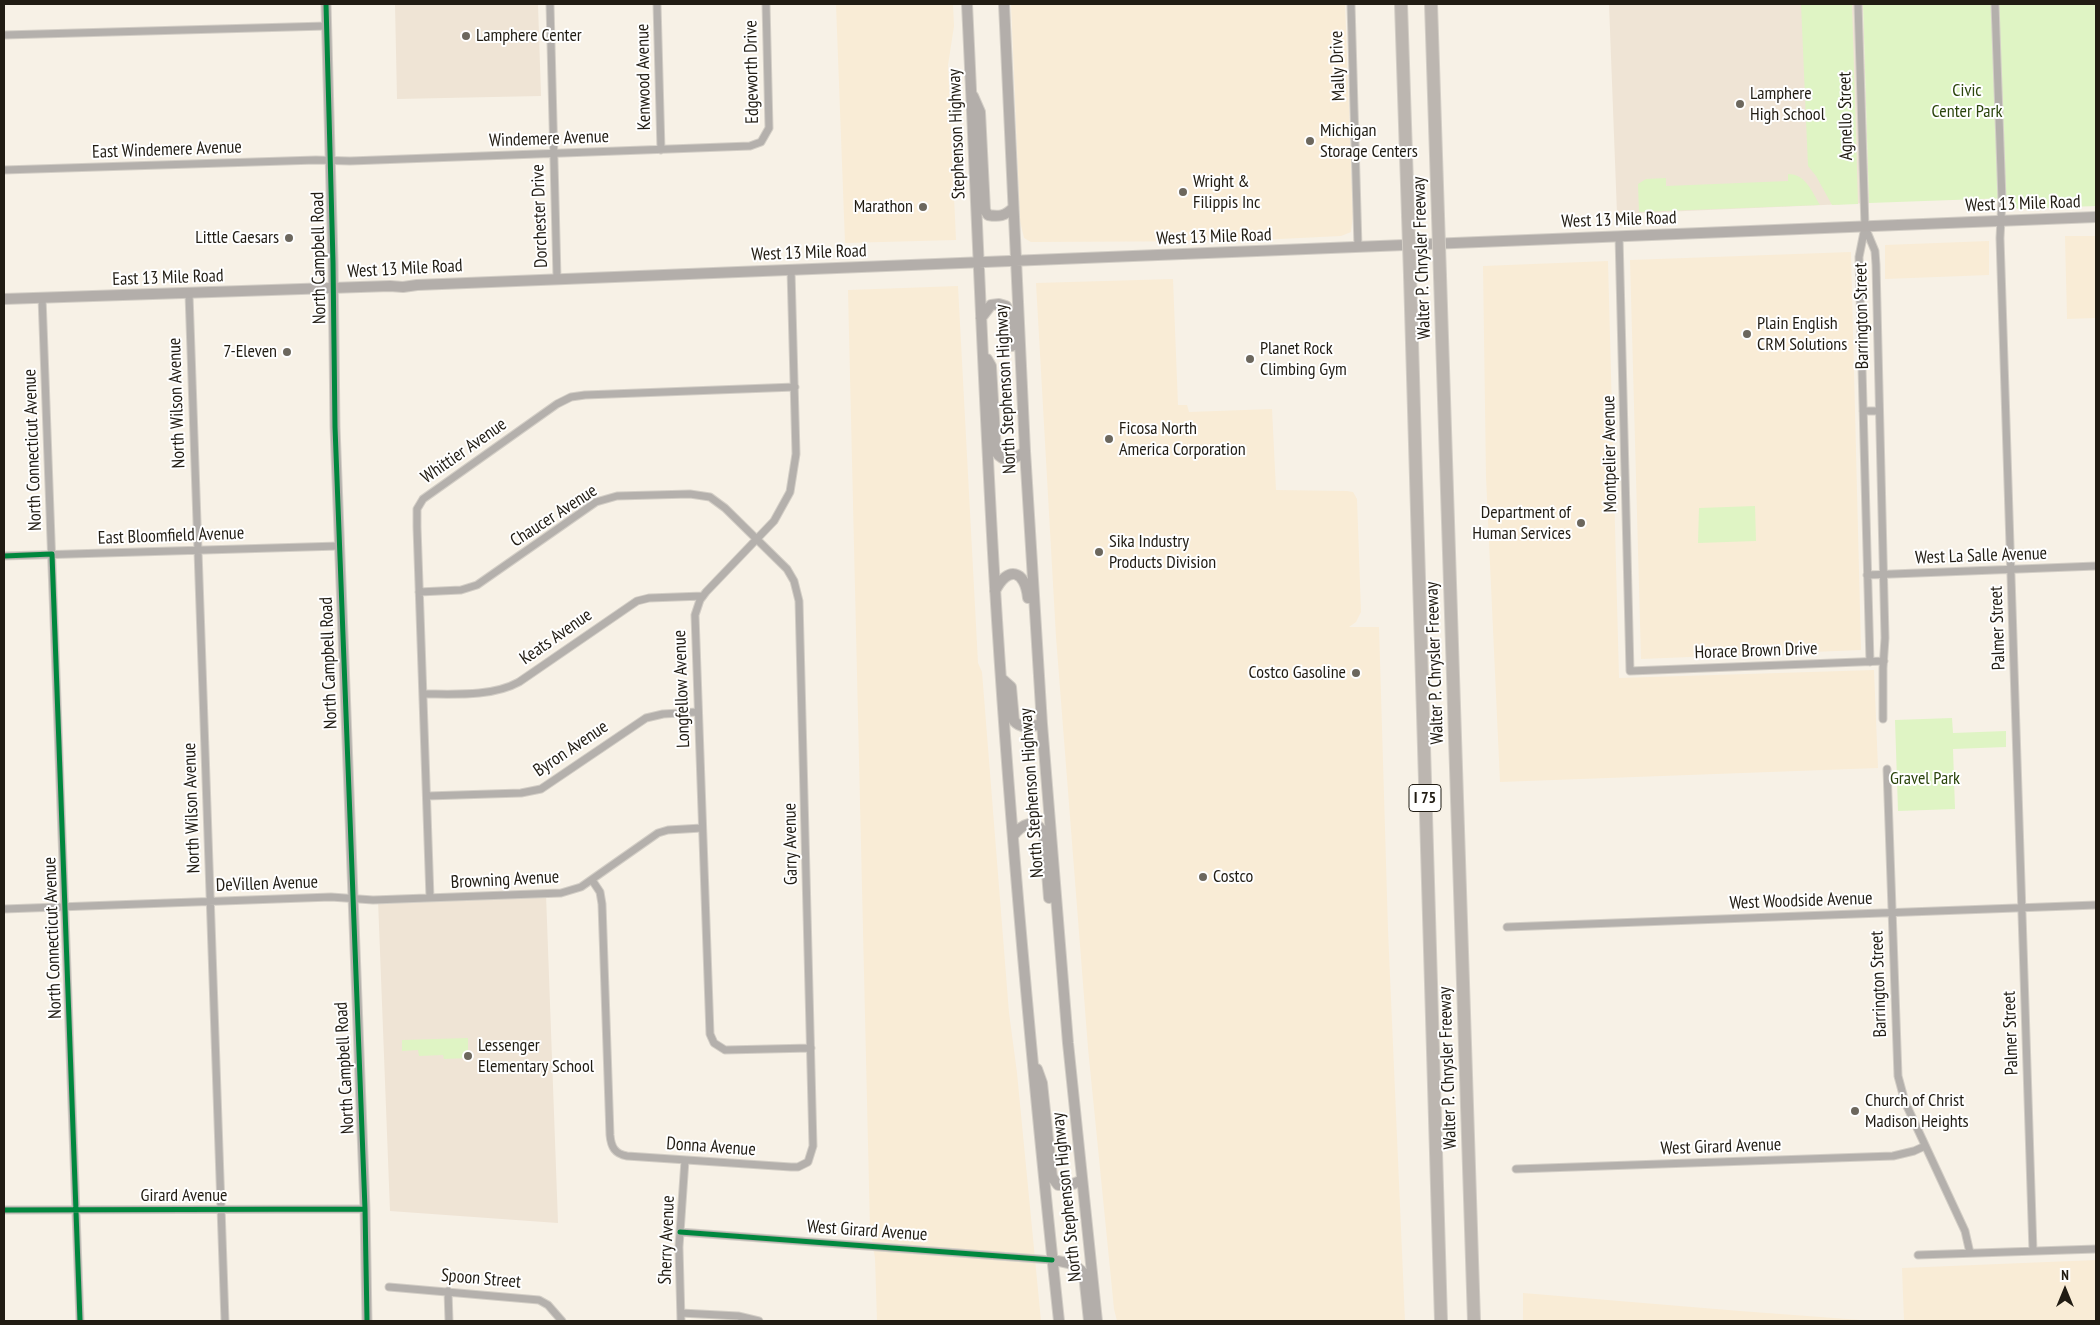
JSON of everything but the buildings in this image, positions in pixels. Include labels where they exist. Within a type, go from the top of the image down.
[{"type":"highway","name":"Walter P. Chrysler Freeway","points":[[1401,4],[1441,1321]]},
{"type":"highway","name":"Walter P. Chrysler Freeway","points":[[1431,4],[1474,1321]]},
{"type":"main road","name":"Stephenson Highway","points":[[967,4],[978,263]]},
{"type":"main road","points":[[998,4],[1002,80],[1009,107]]},
{"type":"main road","points":[[1004,4],[1016,262]]},
{"type":"main road","points":[[972,93],[980,112],[985,210],[988,215],[995,216],[1008,214],[1013,208]]},
{"type":"main road","name":"West 13 Mile Road","points":[[333,289],[557,278],[1016,262],[2096,218]]},
{"type":"main road","name":"North Stephenson Highway","points":[[1016,262],[1024,451],[1037,625],[1042,724],[1060,940],[1096,1321]]},
{"type":"main road","name":"North Stephenson Highway","points":[[978,263],[1001,678],[1013,836],[1032,1056],[1059,1318]]},
{"type":"main road","name":"East 13 Mile Road","points":[[4,299],[333,289]]},
{"type":"main road","points":[[981,318],[988,308],[995,304],[1004,305],[1009,309],[1015,392],[1023,424]]},
{"type":"main road","points":[[983,352],[991,366],[996,452],[999,456],[1008,459],[1019,456],[1024,451]]},
{"type":"main road","points":[[996,591],[1006,576],[1021,577],[1026,584],[1028,608],[1037,625]]},
{"type":"main road","points":[[1001,678],[1010,687],[1013,718],[1017,724],[1025,727],[1042,724]]},
{"type":"main road","points":[[1013,836],[1020,827],[1027,824],[1035,825],[1044,834],[1051,917],[1060,940]]},
{"type":"main road","points":[[1032,1056],[1042,1083],[1052,1177],[1058,1185],[1066,1186],[1082,1180]]},
{"type":"main road","points":[[1052,1260],[1071,1263],[1081,1269],[1084,1274],[1090,1321]]},
{"type":"street","name":"North Campbell Road","points":[[326,4],[331,161],[334,389],[365,1209],[367,1321]]},
{"type":"street","name":"Dorchester Drive","points":[[550,4],[557,278]]},
{"type":"street","name":"Kenwood Avenue","points":[[658,4],[661,150]]},
{"type":"street","name":"Edgeworth Drive","points":[[765,138],[769,123],[766,4]]},
{"type":"street","name":"Mally Drive","points":[[1351,4],[1358,248]]},
{"type":"street","name":"Agnello Street","points":[[1858,4],[1865,226]]},
{"type":"street","name":"Palmer Street","points":[[1995,4],[2033,1251]]},
{"type":"street","points":[[4,35],[326,26]]},
{"type":"street","name":"Windemere Avenue","points":[[331,161],[750,146],[762,142],[765,138]]},
{"type":"street","name":"East Windemere Avenue","points":[[4,170],[331,161]]},
{"type":"street","name":"Barrington Street","points":[[1865,226],[1859,257],[1866,575],[1870,662]]},
{"type":"street","name":"Barrington Street","points":[[1865,226],[1875,251],[1885,638],[1884,719]]},
{"type":"street","name":"Montpelier Avenue","points":[[1619,236],[1630,671]]},
{"type":"street","name":"Longfellow Avenue","points":[[791,270],[796,454],[793,479],[784,505],[774,522],[703,596],[695,615],[697,712],[708,1008],[712,1039],[717,1046],[725,1050],[811,1048]]},
{"type":"street","name":"North Wilson Avenue","points":[[189,294],[226,1321]]},
{"type":"street","name":"North Connecticut Avenue","points":[[42,297],[80,1321]]},
{"type":"street","name":"Whittier Avenue","points":[[430,898],[417,516],[423,500],[428,494],[564,400],[585,395],[795,387]]},
{"type":"street","points":[[1863,411],[1879,411]]},
{"type":"street","name":"Chaucer Avenue","points":[[419,592],[461,590],[477,585],[596,502],[617,496],[703,495],[719,503],[757,539]]},
{"type":"street","name":"Garry Avenue","points":[[757,539],[787,569],[794,582],[799,601],[813,1146],[808,1162]]},
{"type":"street","name":"East Bloomfield Avenue","points":[[4,556],[339,546]]},
{"type":"street","name":"West La Salle Avenue","points":[[1866,575],[2096,566]]},
{"type":"street","name":"Keats Avenue","points":[[423,694],[493,691],[506,688],[519,682],[620,610],[636,601],[649,598],[703,596]]},
{"type":"street","name":"Horace Brown Drive","points":[[1630,671],[1884,660]]},
{"type":"street","name":"Byron Avenue","points":[[427,796],[534,791],[553,782],[646,718],[664,714],[697,712]]},
{"type":"street","name":"Barrington Street","points":[[1887,769],[1896,1049],[1900,1089],[1965,1231],[1970,1253]]},
{"type":"street","name":"Browning Avenue","points":[[352,898],[373,900],[573,891],[658,834],[668,830],[702,828]]},
{"type":"street","name":"Donna Avenue","points":[[592,880],[600,892],[602,904],[610,1135],[613,1149],[622,1155],[686,1160],[791,1167],[798,1167],[808,1162]]},
{"type":"street","name":"DeVillen Avenue","points":[[4,909],[331,897],[352,898]]},
{"type":"street","name":"West Woodside Avenue","points":[[1507,927],[2096,905]]},
{"type":"street","name":"West Girard Avenue","points":[[1516,1169],[1893,1156],[1926,1146]]},
{"type":"street","name":"Sherry Avenue","points":[[681,1321],[680,1232],[686,1160]]},
{"type":"street","name":"Girard Avenue","points":[[4,1210],[365,1209]]},
{"type":"street","name":"West Girard Avenue","points":[[680,1232],[1052,1260]]},
{"type":"street","points":[[1918,1255],[2096,1249]]},
{"type":"street","name":"Spoon Street","points":[[390,1287],[539,1300],[548,1306],[562,1321]]},
{"type":"street","points":[[448,1291],[449,1321]]},
{"type":"street","points":[[681,1313],[738,1316],[759,1321]]},
{"type":"shaded area","points":[[395,4],[538,4],[541,96],[397,99]]},
{"type":"shaded area","points":[[836,4],[953,4],[954,26],[948,65],[956,240],[845,243]]},
{"type":"shaded area","points":[[1011,4],[1345,4],[1353,214],[1351,232],[1341,236],[1238,241],[1031,242],[1024,238],[1020,221]]},
{"type":"shaded area","name":"Lamphere High School","points":[[1609,4],[1863,4],[1869,203],[1617,214]]},
{"type":"shaded area","points":[[2065,236],[2096,236],[2096,318],[2067,319]]},
{"type":"shaded area","points":[[1989,241],[1989,275],[1885,279],[1885,245]]},
{"type":"shaded area","points":[[1851,252],[1861,650],[1641,659],[1630,260]]},
{"type":"shaded area","points":[[1608,261],[1619,678],[1874,670],[1878,768],[1500,782],[1486,477],[1483,266]]},
{"type":"shaded area","points":[[1173,279],[1178,405],[1187,405],[1189,412],[1272,409],[1276,490],[1347,491],[1353,492],[1357,499],[1361,612],[1356,622],[1349,627],[1379,627],[1388,930],[1405,1321],[1117,1321],[1114,1309],[1088,1048],[1056,637],[1036,283]]},
{"type":"shaded area","points":[[958,286],[978,663],[982,672],[1009,1013],[1017,1073],[1041,1321],[877,1321],[875,1258],[870,1229],[848,290]]},
{"type":"shaded area","name":"Lessenger Elementary School","points":[[546,894],[558,1223],[390,1211],[378,900]]},
{"type":"shaded area","points":[[2096,1260],[2096,1321],[1904,1321],[1902,1268]]},
{"type":"shaded area","points":[[1523,1293],[1740,1311],[1874,1321],[1523,1321]]},
{"type":"green space","points":[[1801,4],[1852,4],[1858,204],[1832,205],[1816,176],[1808,166]]},
{"type":"green space","name":"Civic Center Park","points":[[1863,4],[2096,4],[2096,206],[2018,209],[2010,205],[2008,198],[1869,203]]},
{"type":"green space","points":[[1788,174],[1804,180],[1820,205],[1639,212],[1638,184],[1646,179],[1666,178],[1666,186],[1788,181]]},
{"type":"green space","points":[[1755,506],[1756,541],[1698,543],[1699,508]]},
{"type":"green space","name":"Gravel Park","points":[[1952,718],[1953,733],[2006,731],[2006,747],[1953,749],[1955,809],[1898,811],[1895,720]]},
{"type":"green space","points":[[468,1038],[468,1058],[444,1059],[443,1055],[419,1056],[418,1050],[402,1051],[402,1040]]},
{"type":"cycle path","points":[[326,4],[333,262],[335,427],[365,1209],[367,1321]]},
{"type":"cycle path","points":[[4,556],[52,554],[80,1321]]},
{"type":"cycle path","points":[[4,1210],[365,1209]]},
{"type":"cycle path","points":[[680,1232],[1052,1260]]},
{"type":"place","name":"Lamphere Center","points":[[466,36]]},
{"type":"place","name":"Lamphere High School","points":[[1740,104]]},
{"type":"place","name":"Michigan Storage Centers","points":[[1310,141]]},
{"type":"place","name":"Wright & Filippis Inc","points":[[1183,192]]},
{"type":"place","name":"Marathon","points":[[923,207]]},
{"type":"place","name":"Little Caesars","points":[[289,238]]},
{"type":"place","name":"Plain English CRM Solutions","points":[[1747,334]]},
{"type":"place","name":"7-Eleven","points":[[287,352]]},
{"type":"place","name":"Planet Rock Climbing Gym","points":[[1250,359]]},
{"type":"place","name":"Ficosa North America Corporation","points":[[1109,439]]},
{"type":"place","name":"Department of Human Services","points":[[1581,523]]},
{"type":"place","name":"Sika Industry Products Division","points":[[1099,552]]},
{"type":"place","name":"Costco Gasoline","points":[[1356,673]]},
{"type":"place","name":"Costco","points":[[1203,877]]},
{"type":"place","name":"Lessenger Elementary School","points":[[468,1056]]},
{"type":"place","name":"Church of Christ Madison Heights","points":[[1855,1111]]}]
